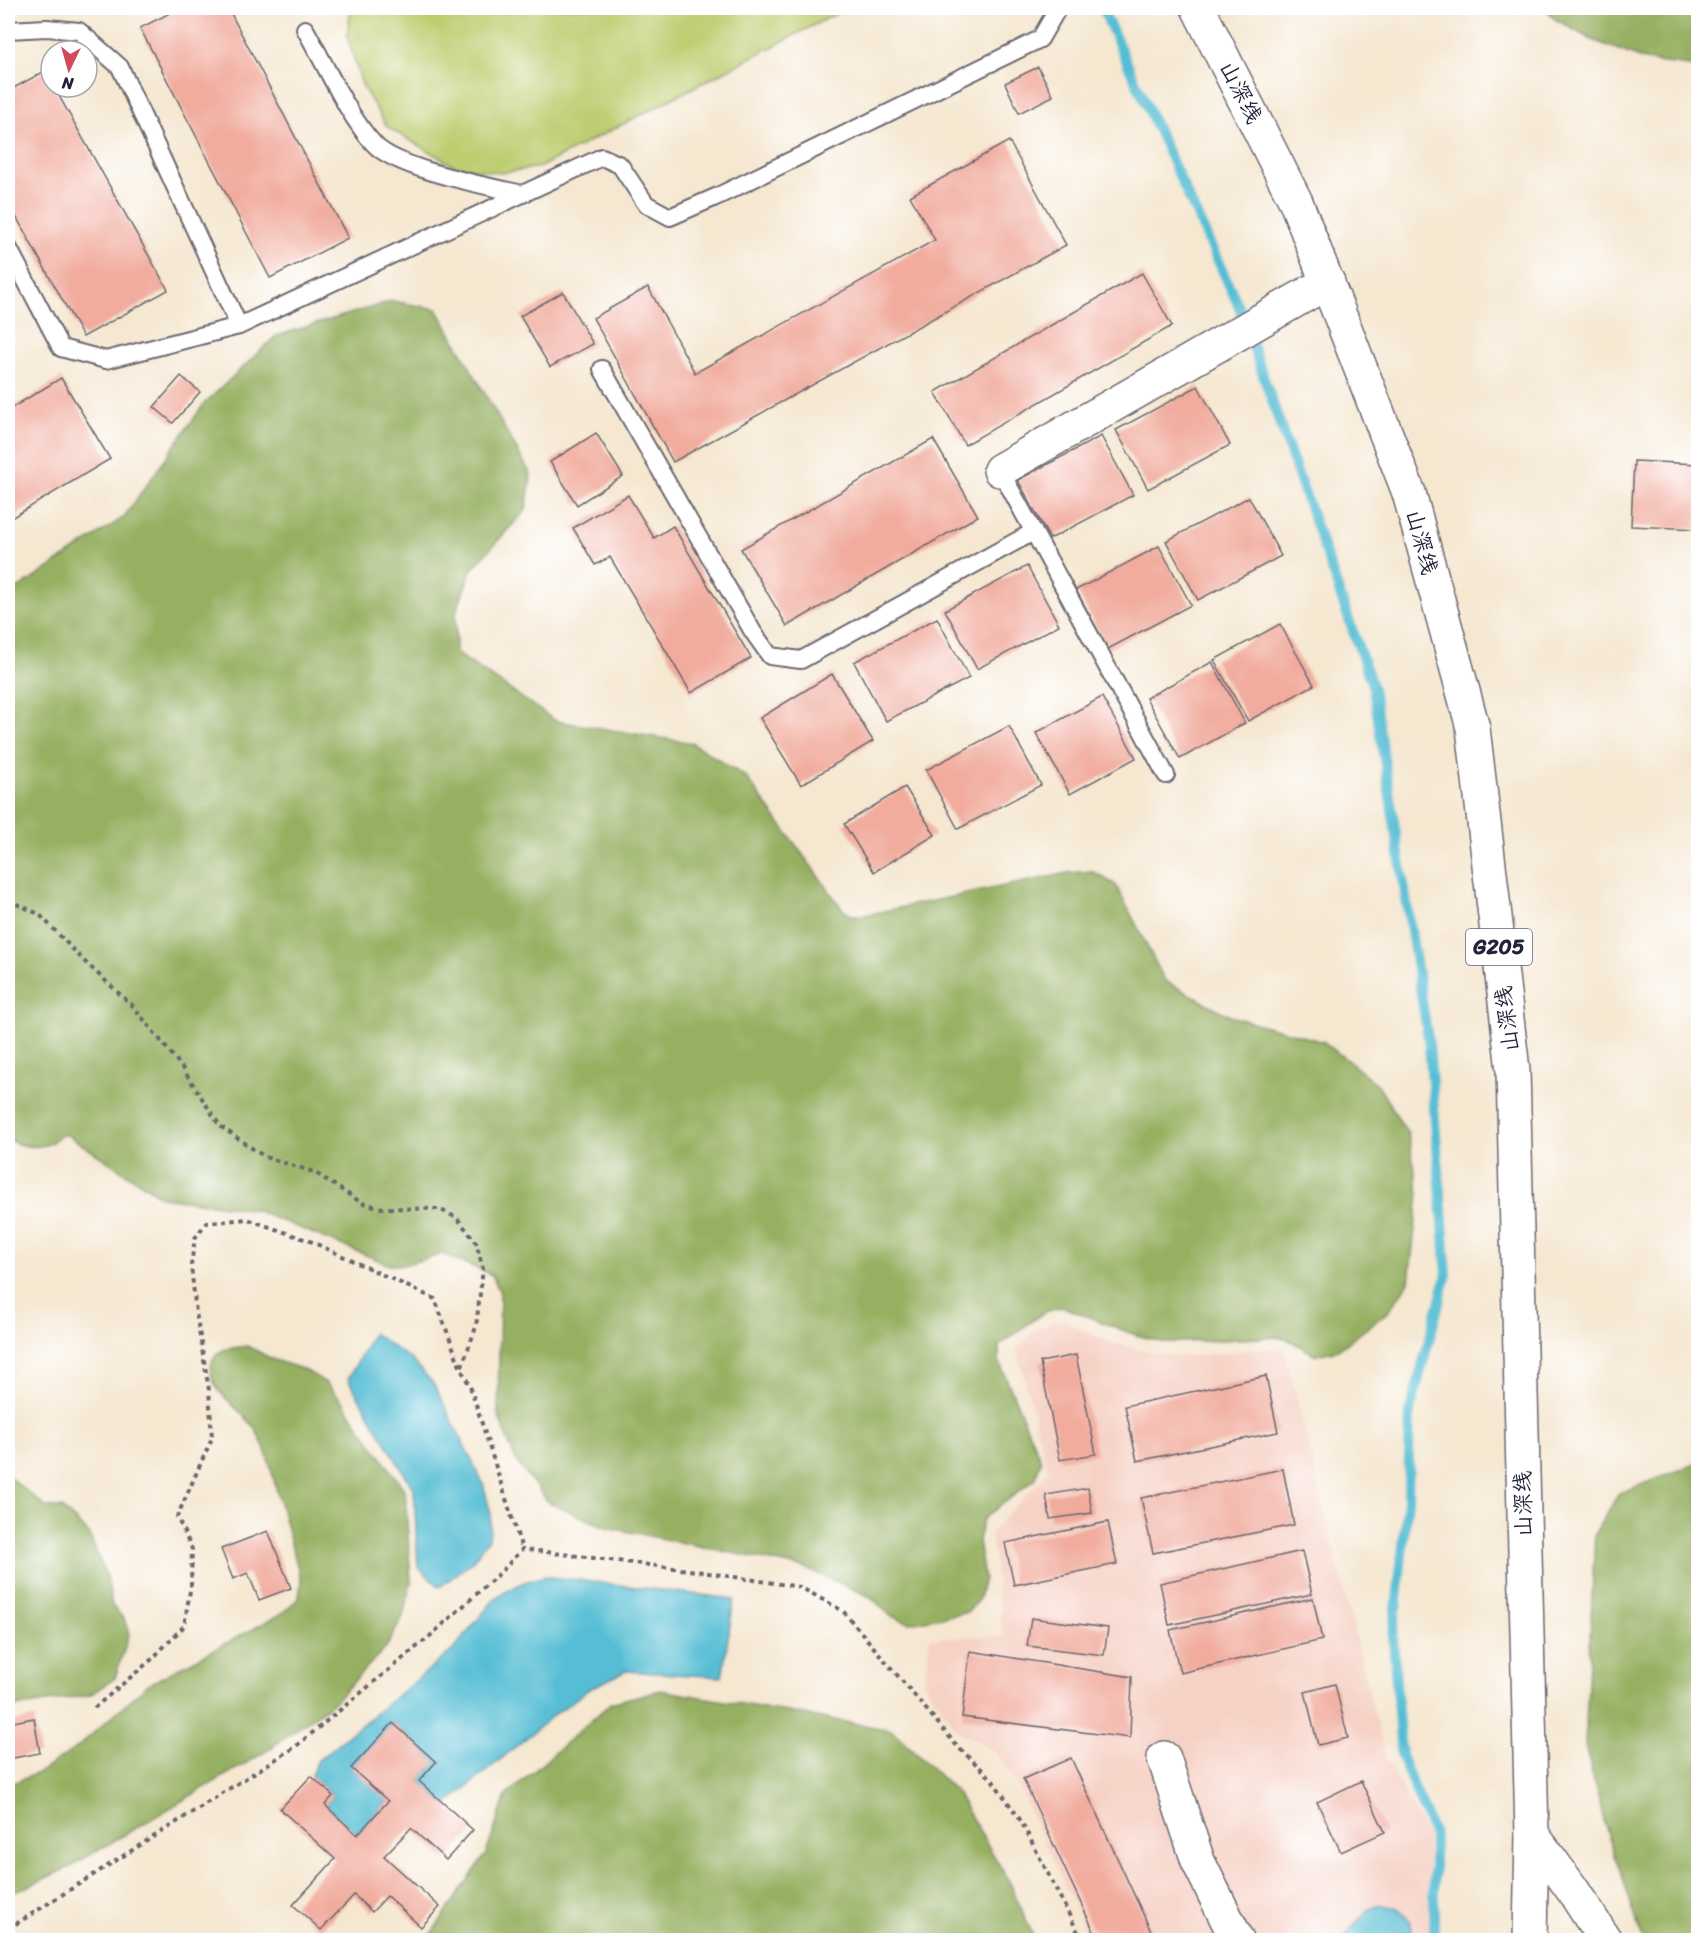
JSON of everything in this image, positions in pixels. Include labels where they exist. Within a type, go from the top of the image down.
[{"type":"main road","name":"山深线","points":[[1198,8],[1296,202],[1409,493],[1473,728],[1513,1070],[1532,1834],[1530,1941]]},
{"type":"main road","points":[[1000,470],[1328,282]]},
{"type":"main road","points":[[1164,1758],[1198,1861],[1237,1941]]},
{"type":"main road","points":[[1532,1834],[1572,1889],[1605,1941]]},
{"type":"lane","points":[[8,247],[61,348],[106,360],[239,326],[602,157],[620,165],[646,204],[670,217],[718,196],[1040,39],[1058,8]]},
{"type":"lane","points":[[8,30],[47,28],[79,30],[120,67],[239,326]]},
{"type":"lane","points":[[305,29],[349,108],[375,146],[405,163],[522,194]]},
{"type":"lane","points":[[602,369],[753,632],[770,656],[801,660],[1034,531]]},
{"type":"lane","points":[[1000,470],[1166,775]]},
{"type":"path","points":[[8,900],[39,914],[85,962],[132,1005],[181,1066],[220,1126],[265,1157],[314,1172],[362,1203],[382,1208],[440,1209],[457,1218],[476,1242],[483,1269],[476,1327],[461,1369]]},
{"type":"path","points":[[94,1708],[151,1660],[184,1626],[191,1585],[192,1549],[177,1517],[212,1438],[209,1390],[196,1313],[191,1265],[195,1238],[206,1223],[247,1219],[310,1241],[435,1299],[461,1369],[470,1386],[522,1549]]},
{"type":"path","points":[[8,1929],[295,1747],[430,1636],[502,1571],[522,1549]]},
{"type":"path","points":[[522,1549],[689,1570],[800,1587],[843,1611],[958,1747],[992,1778],[1021,1821],[1082,1941]]},
{"type":"shaded area","points":[[1060,1319],[1115,1344],[1178,1357],[1284,1347],[1385,1756],[1428,1836],[1429,1940],[1091,1940],[1017,1785],[994,1751],[958,1731],[924,1683],[930,1638],[1003,1636],[991,1532],[1048,1472],[1017,1349],[1035,1330]]},
{"type":"green space","points":[[351,8],[847,8],[540,167],[500,173],[454,166],[387,127],[363,87],[347,37]]},
{"type":"green space","points":[[1546,8],[1698,8],[1698,67],[1648,61],[1590,39],[1553,18]]},
{"type":"green space","points":[[392,301],[437,309],[531,475],[526,510],[471,570],[456,612],[456,653],[556,721],[692,743],[746,777],[844,911],[851,915],[865,915],[1068,873],[1092,871],[1116,885],[1165,981],[1230,1016],[1324,1042],[1377,1084],[1408,1134],[1419,1193],[1409,1282],[1388,1312],[1338,1350],[1316,1355],[1291,1341],[1277,1337],[1166,1343],[1133,1334],[1063,1307],[1044,1312],[999,1346],[999,1361],[1041,1461],[1035,1479],[983,1519],[978,1540],[984,1578],[979,1599],[968,1612],[909,1623],[891,1616],[871,1597],[805,1568],[606,1527],[549,1503],[516,1461],[498,1415],[500,1293],[492,1275],[443,1254],[403,1265],[390,1265],[255,1210],[162,1197],[66,1134],[48,1144],[38,1146],[22,1145],[8,1140],[8,587],[19,588],[124,517],[204,404],[276,336]]},
{"type":"green space","points":[[247,1346],[274,1360],[305,1370],[326,1383],[342,1401],[405,1491],[411,1582],[403,1616],[387,1646],[335,1701],[265,1752],[68,1868],[8,1895],[8,1783],[40,1772],[79,1746],[147,1685],[281,1614],[299,1598],[301,1579],[263,1445],[255,1429],[219,1391],[211,1372],[212,1362],[217,1353]]},
{"type":"green space","points":[[1698,1463],[1698,1940],[1643,1940],[1606,1828],[1585,1746],[1595,1533],[1619,1493]]},
{"type":"green space","points":[[8,1476],[46,1507],[62,1508],[89,1534],[107,1578],[112,1606],[124,1619],[129,1634],[115,1678],[90,1695],[8,1708]]},
{"type":"green space","points":[[660,1690],[892,1730],[957,1793],[1010,1883],[1035,1940],[427,1940],[486,1854],[506,1796],[611,1703]]},
{"type":"water","points":[[373,1333],[412,1360],[433,1383],[483,1483],[491,1514],[489,1539],[472,1562],[440,1587],[418,1567],[414,1490],[348,1379]]},
{"type":"water","points":[[544,1576],[734,1599],[722,1677],[626,1671],[589,1689],[550,1718],[446,1805],[419,1781],[436,1762],[393,1723],[352,1768],[388,1801],[357,1835],[325,1805],[333,1796],[311,1776],[316,1762],[453,1650],[496,1597],[522,1583]]},
{"type":"water","points":[[1381,1905],[1399,1908],[1410,1922],[1415,1940],[1340,1940],[1368,1910]]},
{"type":"building","points":[[180,8],[228,8],[348,238],[270,278],[140,28]]},
{"type":"building","points":[[1038,67],[1053,96],[1019,113],[1005,83]]},
{"type":"building","points":[[39,74],[39,99],[61,99],[168,290],[83,337],[8,202],[8,91]]},
{"type":"building","points":[[1009,141],[1066,245],[673,462],[593,318],[648,287],[695,373],[935,240],[910,196]]},
{"type":"building","points":[[1142,273],[1172,326],[965,445],[935,392]]},
{"type":"building","points":[[563,292],[593,344],[550,367],[520,316]]},
{"type":"building","points":[[181,376],[200,392],[173,423],[154,407]]},
{"type":"building","points":[[61,378],[110,459],[8,520],[8,410]]},
{"type":"building","points":[[1198,386],[1230,445],[1148,489],[1116,430]]},
{"type":"building","points":[[596,433],[623,476],[577,505],[550,462]]},
{"type":"building","points":[[1101,436],[1133,495],[1050,539],[1018,480]]},
{"type":"building","points":[[933,439],[978,516],[787,626],[741,549]]},
{"type":"building","points":[[1634,461],[1698,464],[1698,529],[1631,526]]},
{"type":"building","points":[[628,495],[654,538],[673,526],[751,658],[691,693],[610,557],[595,565],[573,528]]},
{"type":"building","points":[[1249,497],[1281,556],[1198,600],[1166,541]]},
{"type":"building","points":[[1159,546],[1191,605],[1108,649],[1076,590]]},
{"type":"building","points":[[1027,566],[1059,625],[977,669],[945,610]]},
{"type":"building","points":[[937,618],[969,678],[886,721],[854,662]]},
{"type":"building","points":[[1280,624],[1314,685],[1248,721],[1214,660]]},
{"type":"building","points":[[1212,662],[1245,723],[1180,759],[1146,698]]},
{"type":"building","points":[[832,674],[873,741],[801,785],[760,718]]},
{"type":"building","points":[[1102,697],[1136,758],[1070,794],[1036,733]]},
{"type":"building","points":[[1009,726],[1041,785],[958,829],[926,770]]},
{"type":"building","points":[[905,787],[935,835],[874,872],[844,824]]},
{"type":"building","points":[[1076,1355],[1096,1454],[1060,1460],[1040,1362]]},
{"type":"building","points":[[1266,1376],[1278,1432],[1137,1461],[1125,1406]]},
{"type":"building","points":[[1283,1469],[1294,1525],[1153,1553],[1141,1498]]},
{"type":"building","points":[[1088,1488],[1092,1513],[1050,1519],[1046,1495]]},
{"type":"building","points":[[1108,1522],[1117,1564],[1014,1585],[1005,1543]]},
{"type":"building","points":[[268,1531],[291,1588],[259,1600],[248,1573],[233,1579],[221,1549]]},
{"type":"building","points":[[1302,1551],[1312,1594],[1169,1625],[1160,1583]]},
{"type":"building","points":[[1313,1598],[1322,1640],[1180,1673],[1170,1630]]},
{"type":"building","points":[[1031,1618],[1108,1628],[1104,1655],[1027,1646]]},
{"type":"building","points":[[970,1651],[1132,1677],[1130,1738],[962,1717]]},
{"type":"building","points":[[1335,1684],[1348,1738],[1318,1745],[1305,1692]]},
{"type":"building","points":[[34,1718],[40,1753],[8,1759],[8,1723]]},
{"type":"building","points":[[393,1723],[436,1762],[419,1781],[473,1830],[446,1860],[411,1828],[384,1856],[440,1907],[421,1927],[387,1896],[372,1912],[354,1895],[321,1930],[293,1905],[335,1859],[280,1809],[311,1776],[333,1796],[325,1805],[357,1835],[388,1801],[351,1768]]},
{"type":"building","points":[[1071,1758],[1155,1940],[1098,1940],[1023,1779]]},
{"type":"building","points":[[1361,1781],[1385,1832],[1341,1852],[1317,1802]]},
{"type":"waterway","points":[[1102,8],[1239,307],[1373,688],[1429,1045],[1447,1274],[1410,1411],[1408,1500],[1393,1637],[1401,1756],[1434,1835],[1434,1940]]}]
